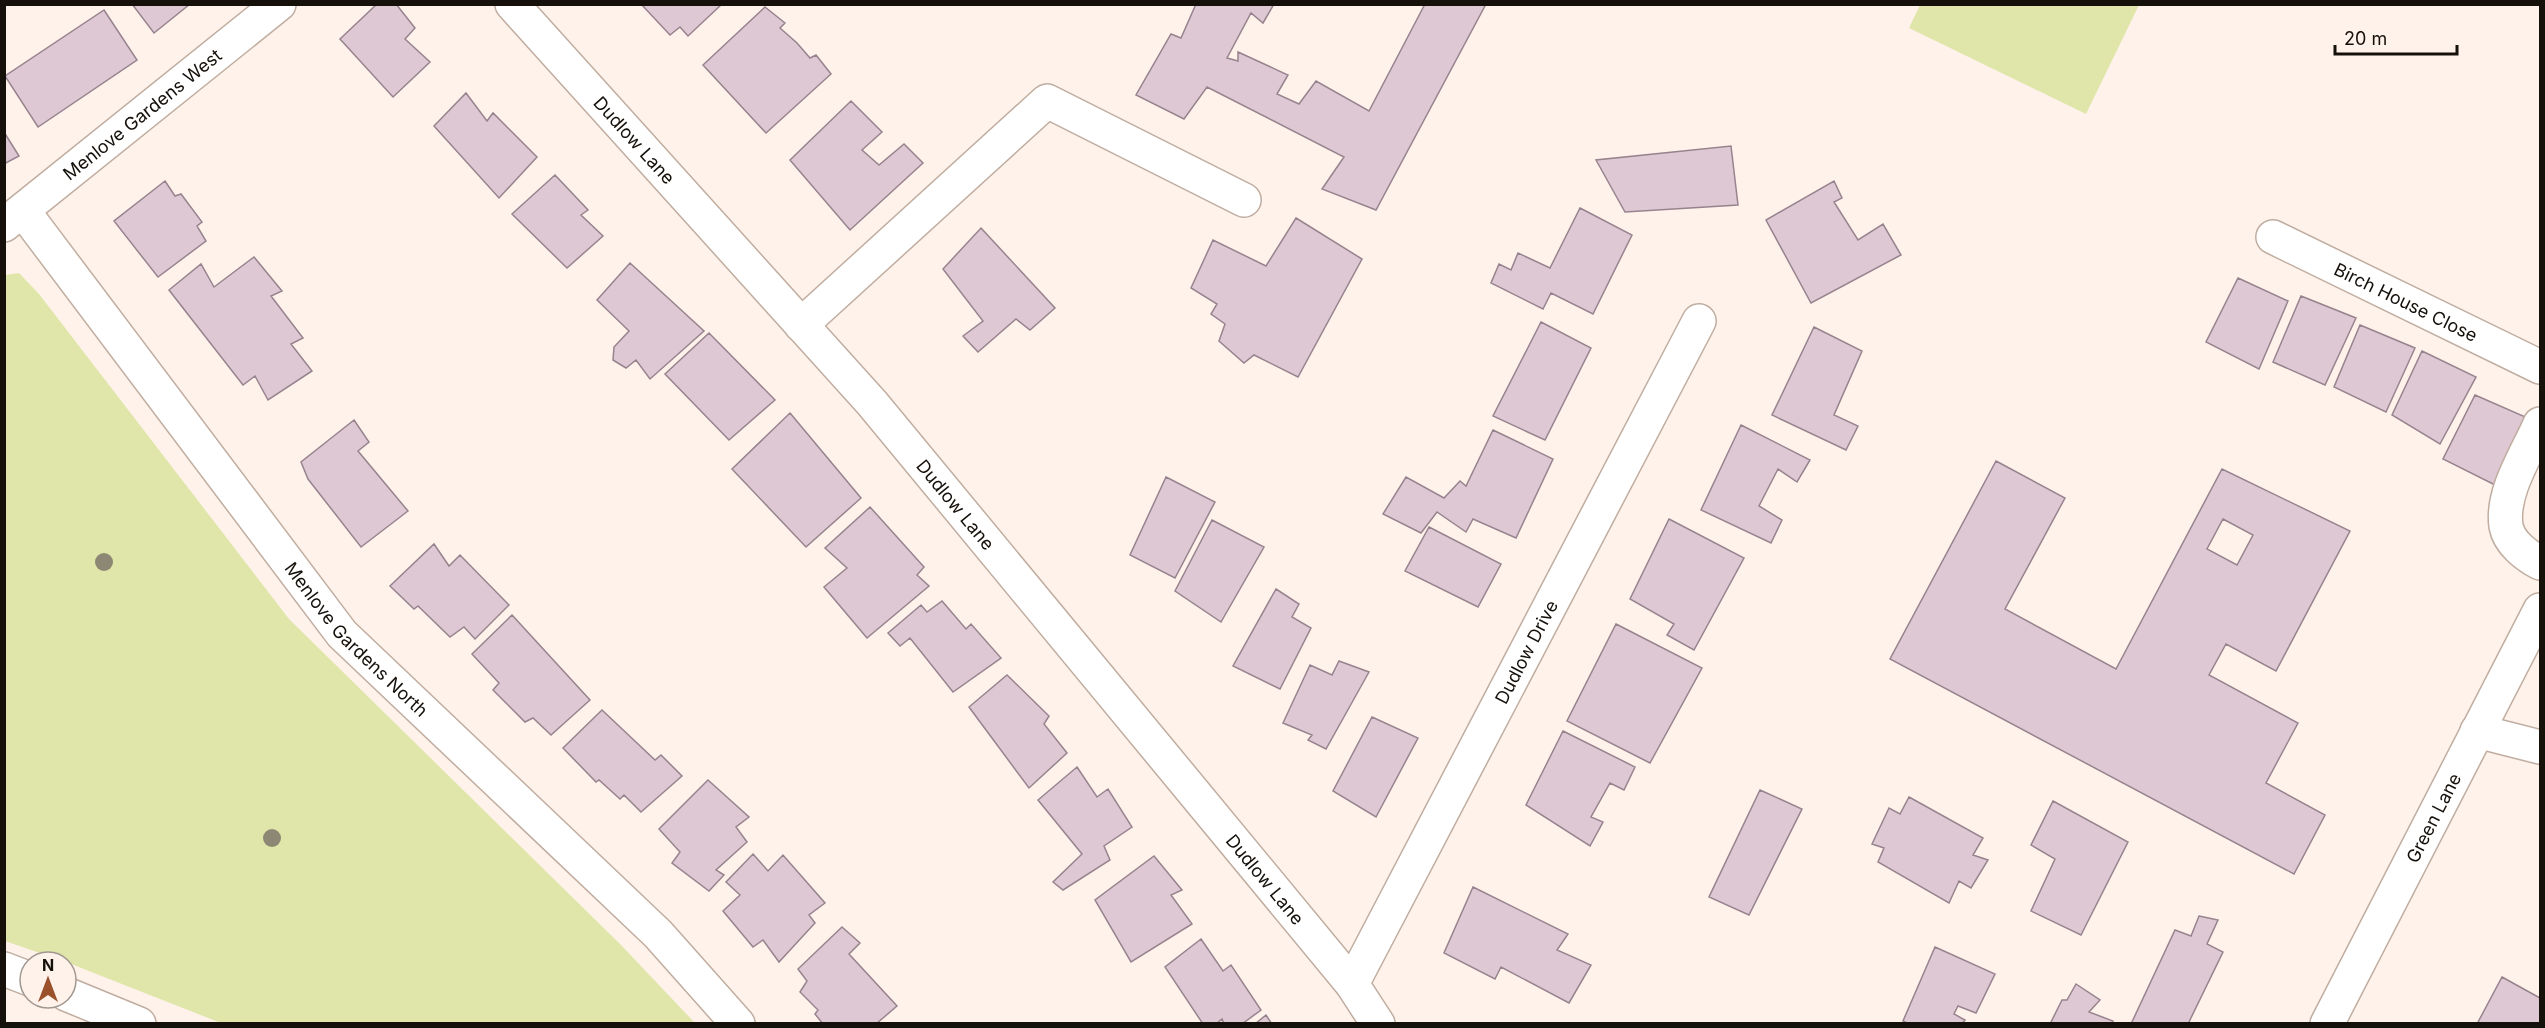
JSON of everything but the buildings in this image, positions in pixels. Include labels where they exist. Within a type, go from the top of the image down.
[{"type":"street","name":"Menlove Gardens West","points":[[14,218],[279,4]]},
{"type":"street","name":"Dudlow Lane","points":[[512,4],[872,404],[1352,984],[1378,1023]]},
{"type":"street","points":[[801,325],[1047,101],[1244,200]]},
{"type":"street","name":"Menlove Gardens North","points":[[14,218],[342,634],[658,934],[738,1023]]},
{"type":"street","name":"Birch House Close","points":[[2273,237],[2541,367]]},
{"type":"street","name":"Dudlow Drive","points":[[1352,984],[1699,321]]},
{"type":"street","points":[[2541,424],[2508,496],[2506,528],[2522,553],[2541,563]]},
{"type":"street","name":"Green Lane","points":[[2327,1023],[2541,610]]},
{"type":"street","points":[[2477,730],[2541,747]]},
{"type":"street","points":[[78,999],[139,1023]]},
{"type":"green space","points":[[1920,4],[2139,5],[2086,114],[1909,28]]},
{"type":"green space","points":[[19,273],[39,294],[289,619],[621,945],[695,1023],[221,1023],[78,967],[78,950],[31,950],[5,941],[4,275]]}]
